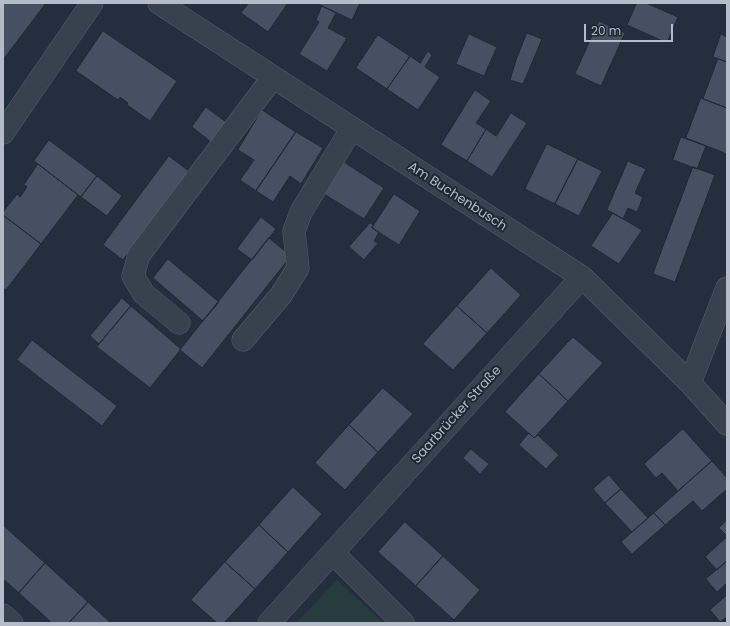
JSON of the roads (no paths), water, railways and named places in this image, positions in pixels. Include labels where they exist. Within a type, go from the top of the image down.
[{"type":"street","points":[[3,134],[92,3]]},
{"type":"street","name":"Am Buchenbusch","points":[[160,3],[582,277],[690,383],[727,424]]},
{"type":"street","points":[[179,323],[144,294],[133,276],[140,255],[273,76]]},
{"type":"street","points":[[243,340],[281,294],[298,268],[294,231],[301,212],[352,128]]},
{"type":"street","name":"Saarbrücker Straße","points":[[269,623],[582,277]]},
{"type":"street","points":[[690,383],[727,288]]},
{"type":"street","points":[[333,553],[403,623]]},
{"type":"street","points":[[3,615],[12,623]]}]
